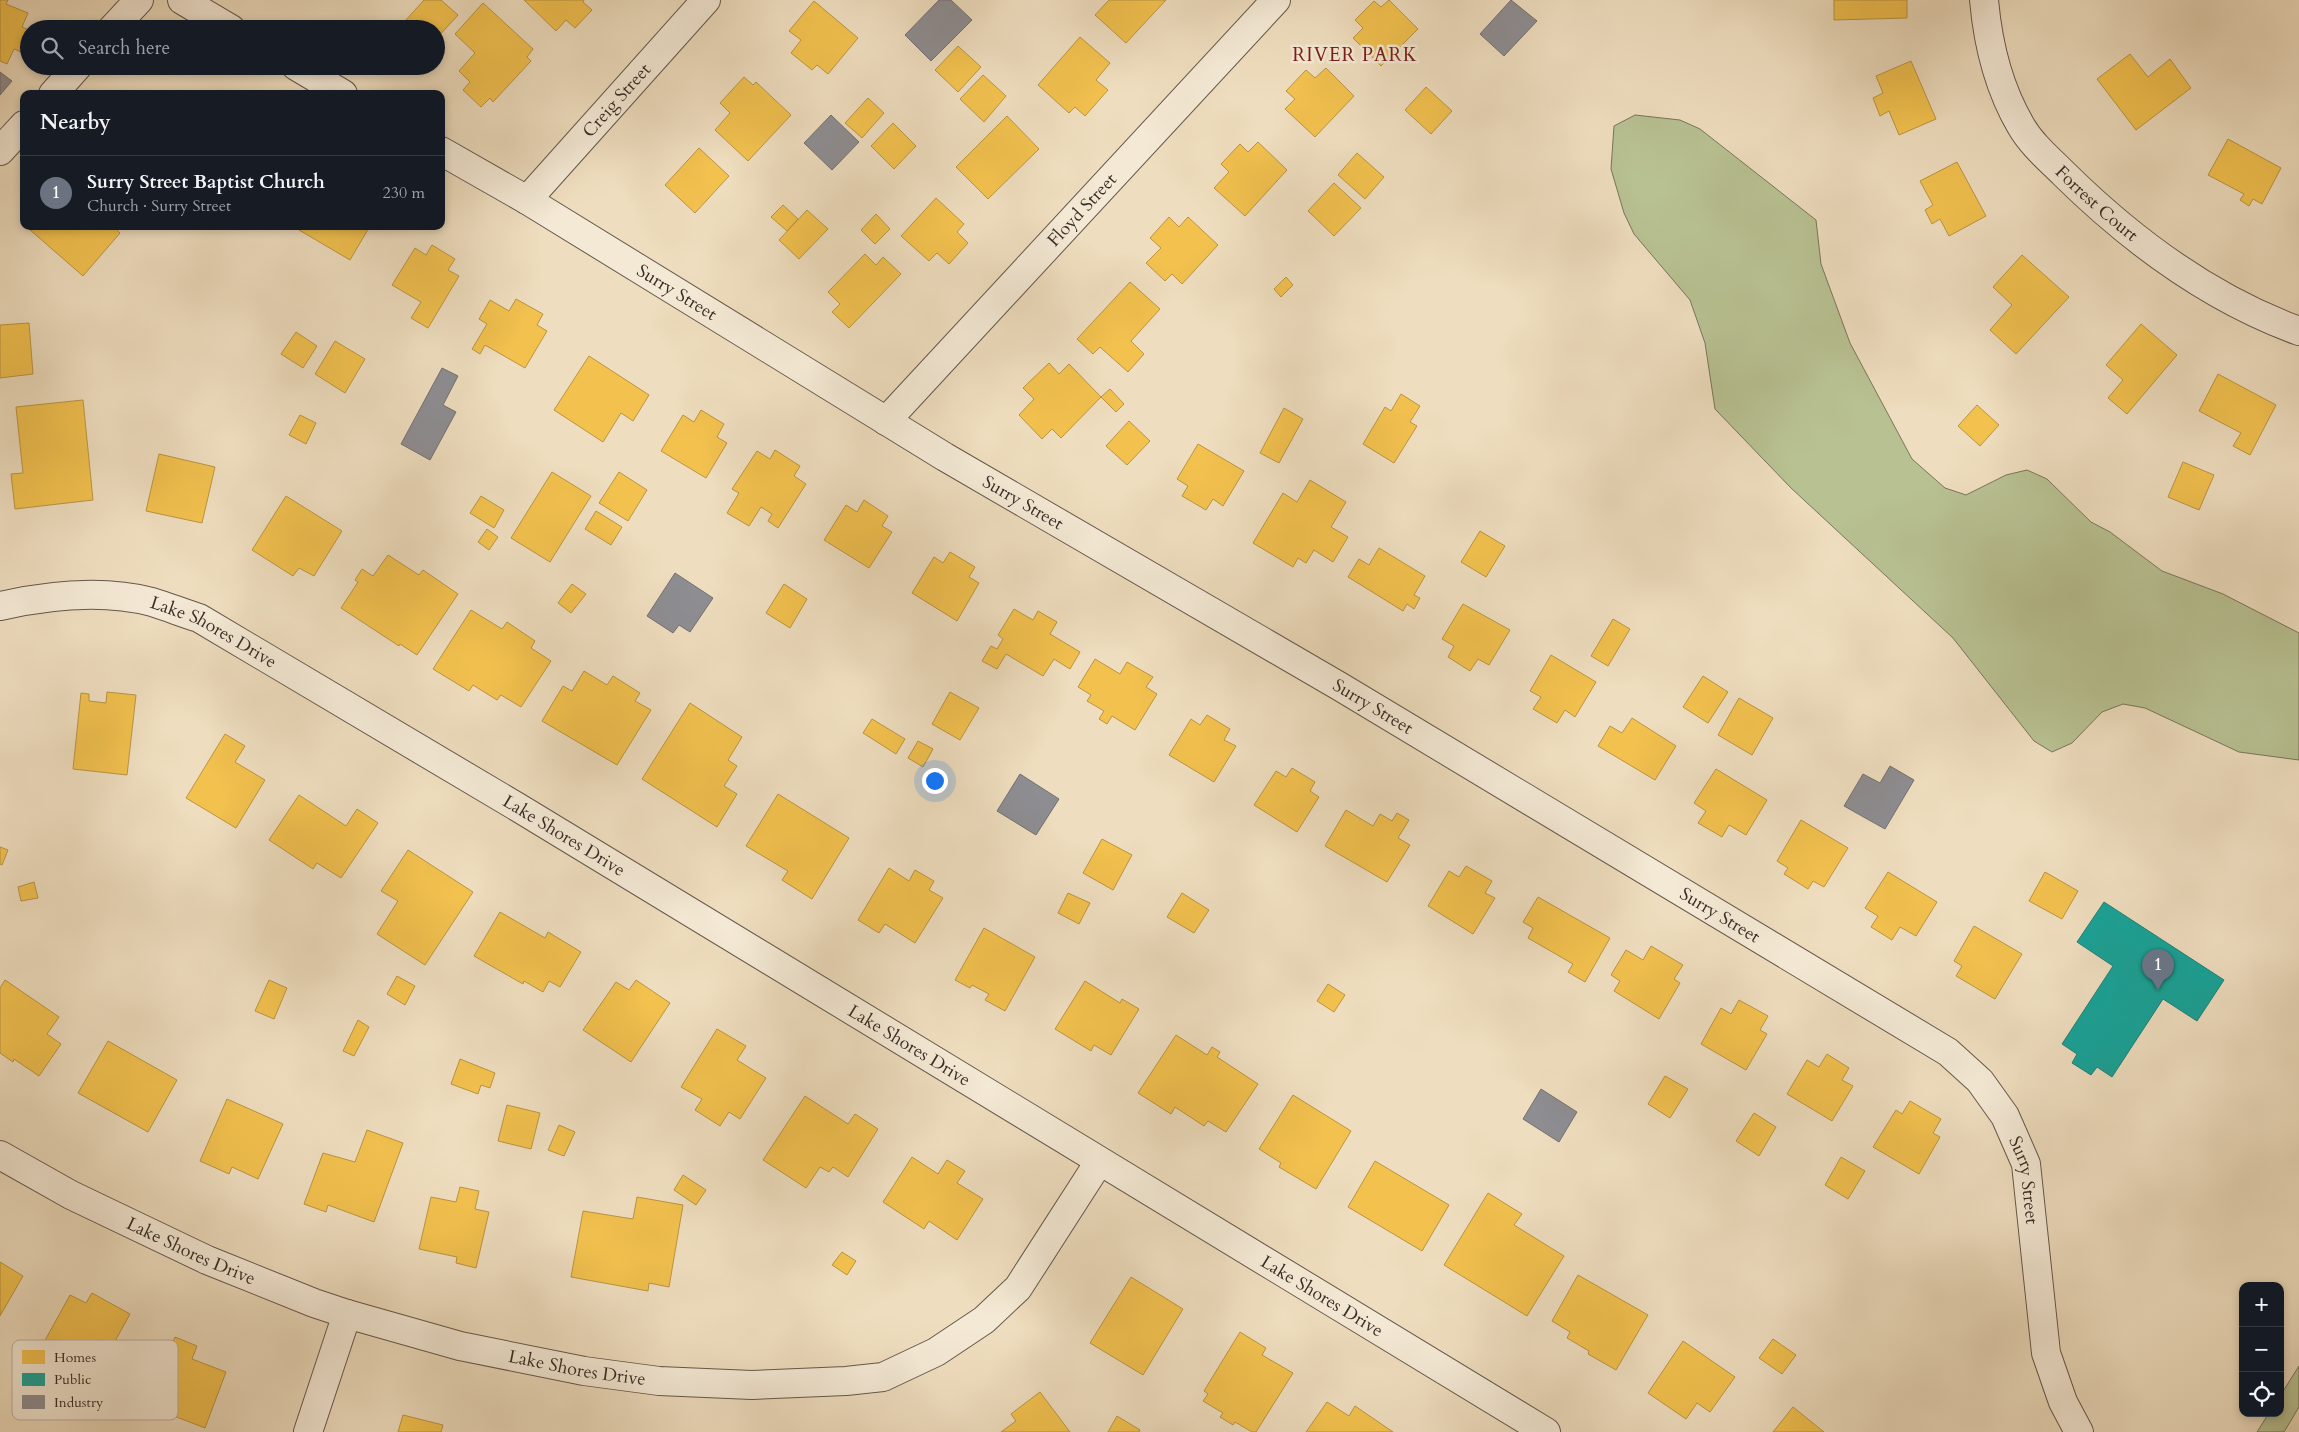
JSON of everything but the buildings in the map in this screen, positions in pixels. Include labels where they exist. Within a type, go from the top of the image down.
[{"type":"street","points":[[120,20],[138,0]]},
{"type":"street","points":[[182,0],[216,20]]},
{"type":"street","name":"Creig Street","points":[[526,200],[706,0]]},
{"type":"street","name":"Floyd Street","points":[[886,421],[1276,0]]},
{"type":"street","name":"Forrest Court","points":[[1984,0],[1987,36],[2000,83],[2022,127],[2033,143],[2092,201],[2162,256],[2221,295],[2263,318],[2299,332]]},
{"type":"street","points":[[57,90],[70,75]]},
{"type":"street","points":[[311,75],[336,90]]},
{"type":"street","points":[[0,151],[20,129]]},
{"type":"street","name":"Surry Street","points":[[445,153],[526,200],[944,457],[1339,686],[1948,1052],[1980,1081],[2005,1116],[2026,1164],[2046,1353],[2063,1402],[2079,1432]]},
{"type":"street","name":"Lake Shores Drive","points":[[0,606],[41,596],[102,595],[151,602],[199,618],[518,808],[1546,1432]]},
{"type":"street","name":"Lake Shores Drive","points":[[0,1155],[71,1195],[207,1260],[314,1303],[347,1314],[460,1346],[584,1371],[659,1381],[752,1385],[846,1381],[883,1377],[936,1352],[984,1320],[1018,1288],[1099,1162]]},
{"type":"street","points":[[308,1432],[347,1314]]},
{"type":"green space","points":[[1635,115],[1680,120],[1700,129],[1816,220],[1821,264],[1850,343],[1912,459],[1945,488],[1966,495],[2006,475],[2027,470],[2047,479],[2091,522],[2110,532],[2162,571],[2223,594],[2299,633],[2299,760],[2239,752],[2145,708],[2123,704],[2102,712],[2072,743],[2052,752],[2034,741],[1953,638],[1791,488],[1715,409],[1705,343],[1690,300],[1634,234],[1624,213],[1611,169],[1614,126]]},
{"type":"green space","points":[[2299,1366],[2299,1407],[2284,1432],[2257,1432],[2266,1417],[2284,1417],[2284,1390]]},
{"type":"place","name":"Surry Street Baptist Church","points":[[2158,990]]},
{"type":"district","name":"RIVER PARK","points":[[1355,55]]}]
